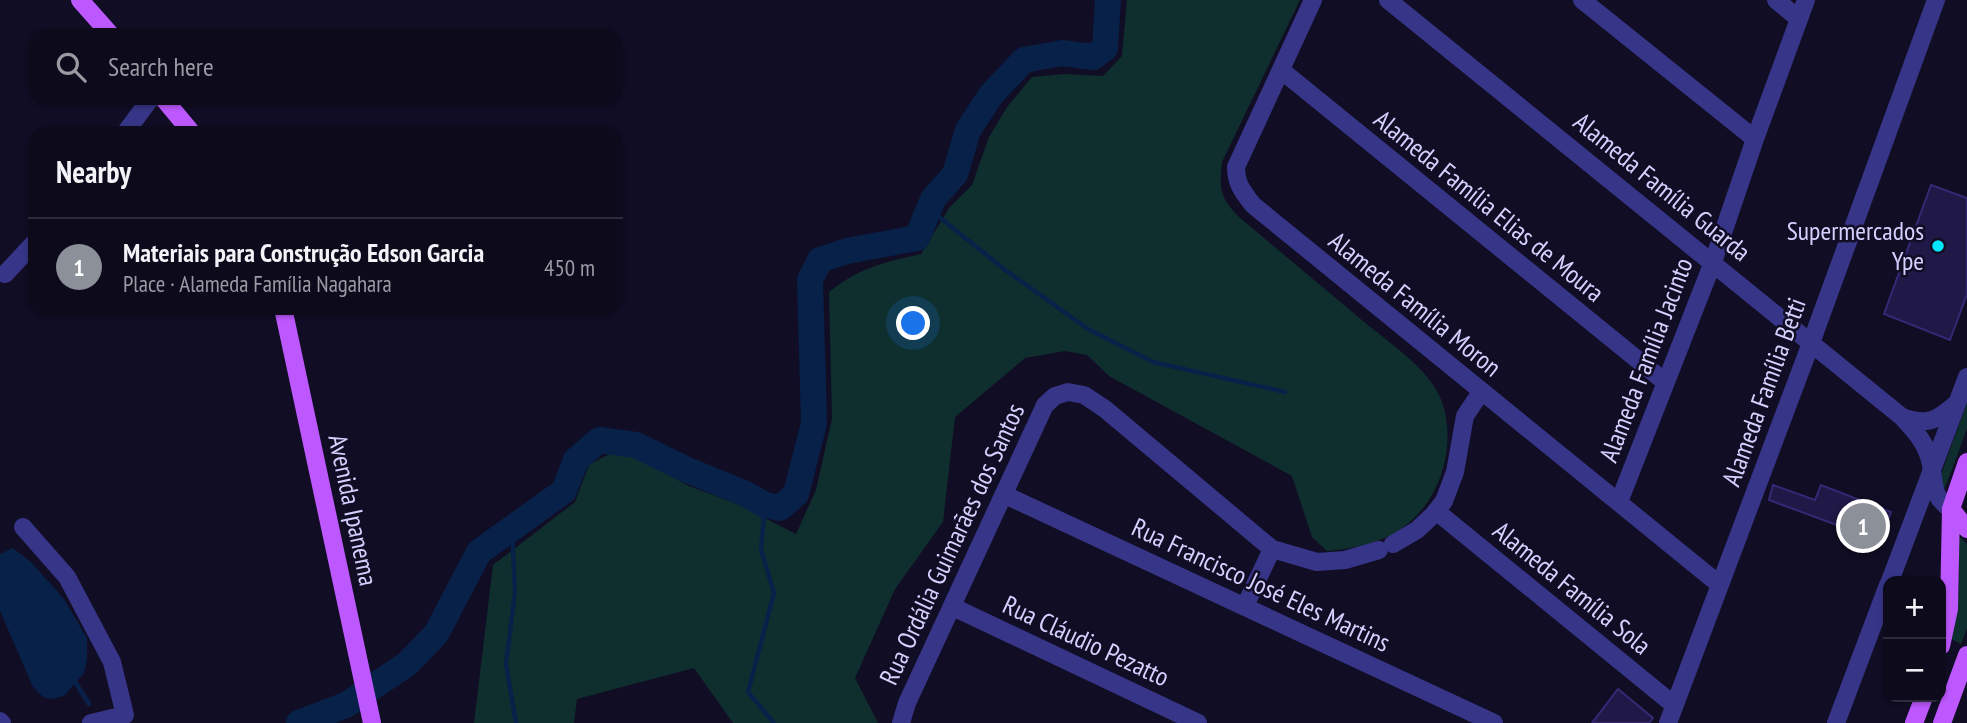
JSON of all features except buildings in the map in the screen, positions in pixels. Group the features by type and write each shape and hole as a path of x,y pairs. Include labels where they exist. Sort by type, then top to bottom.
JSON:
{"main road":[{"path":"80,0 105,28"},
{"path":"169,105 186,126"},
{"name":"Avenida Ipanema","path":"284,315 372,723"},
{"path":"1943,639 1949,609 1951,509 1967,462"},
{"path":"1951,509 1967,529"},
{"path":"1942,723 1967,655"},
{"path":"1914,723 1922,702"}],"street":[{"name":"Alameda Família Moron","path":"1312,0 1236,167 1240,190 1253,205 1720,585"},
{"name":"Alameda Família Guarda","path":"1388,0 1902,416 1919,436 1933,467 1934,490 1940,502 1951,509"},
{"path":"1582,0 1755,138"},
{"path":"1776,0 1799,19"},
{"name":"Alameda Família Jacinto","path":"1619,502 1713,262 1806,0"},
{"name":"Alameda Família Betti","path":"1668,723 1811,344 1874,164 1936,0"},
{"name":"Alameda Família Elias de Moura","path":"1281,70 1665,382"},
{"path":"130,126 146,105"},
{"path":"5,274 28,250"},
{"path":"1892,576 1933,467 1963,399 1967,377"},
{"name":"Rua Ordália Guimarães dos Santos","path":"901,723 907,703 1045,405 1055,396 1068,392 1084,395 1105,409 1272,549 1317,562 1345,560 1386,547 1417,530 1436,511"},
{"path":"1436,511 1444,501 1455,472 1465,416 1481,392"},
{"path":"1902,416 1921,424 1940,417 1963,399"},
{"name":"Rua Francisco José Eles Martins","path":"1005,495 1494,723"},
{"name":"Alameda Família Sola","path":"1436,511 1674,705"},
{"path":"23,527 67,577 112,663 125,715 90,723"},
{"path":"1245,606 1272,549"},
{"path":"1836,723 1883,599"},
{"name":"Rua Cláudio Pezatto","path":"953,607 1198,723"}],"green space":[{"path":"1127,0 1300,0 1222,162 1222,193 1228,205 1240,218 1405,355 1433,385 1446,419 1447,444 1443,470 1424,507 1401,529 1388,536 1359,546 1327,551 1312,537 1292,476 1109,376 1087,355 1065,351 1025,358 955,417 943,522 895,589 855,678 878,723 733,723 694,668 577,699 574,723 474,723 493,565 575,502 589,465 609,454 634,456 689,486 737,504 796,534 816,490 832,419 829,292 872,267 921,254 949,208 972,185 989,137 1007,107 1032,77 1064,74 1103,76 1122,56"},
{"path":"1967,403 1967,429 1945,488 1937,485"},
{"path":"1958,535 1967,544 1967,629 1961,644 1950,638 1959,587"}],"water":[{"path":"13,548 31,562 64,599 87,638 84,673 64,696 51,699 43,697 33,687 0,611 0,554"}],"waterway":[{"path":"299,723 346,705 407,664 436,634 479,552 564,491 576,460 599,440 636,445 765,505 780,508 796,494 814,423 810,280 820,260 847,251 917,238 933,199 955,174 968,130 991,95 1024,60 1062,53 1093,57 1105,48 1108,0"},
{"path":"929,209 1004,269 1088,329 1153,362 1285,392"},
{"path":"765,505 761,549 774,593 748,692 774,723"},
{"path":"512,528 515,592 506,664 516,723"},
{"path":"74,680 89,704"}],"place":[{"name":"Supermercados Ype","path":"1938,246"},
{"name":"Materiais para Construção Edson Garcia","path":"1863,526"}]}
